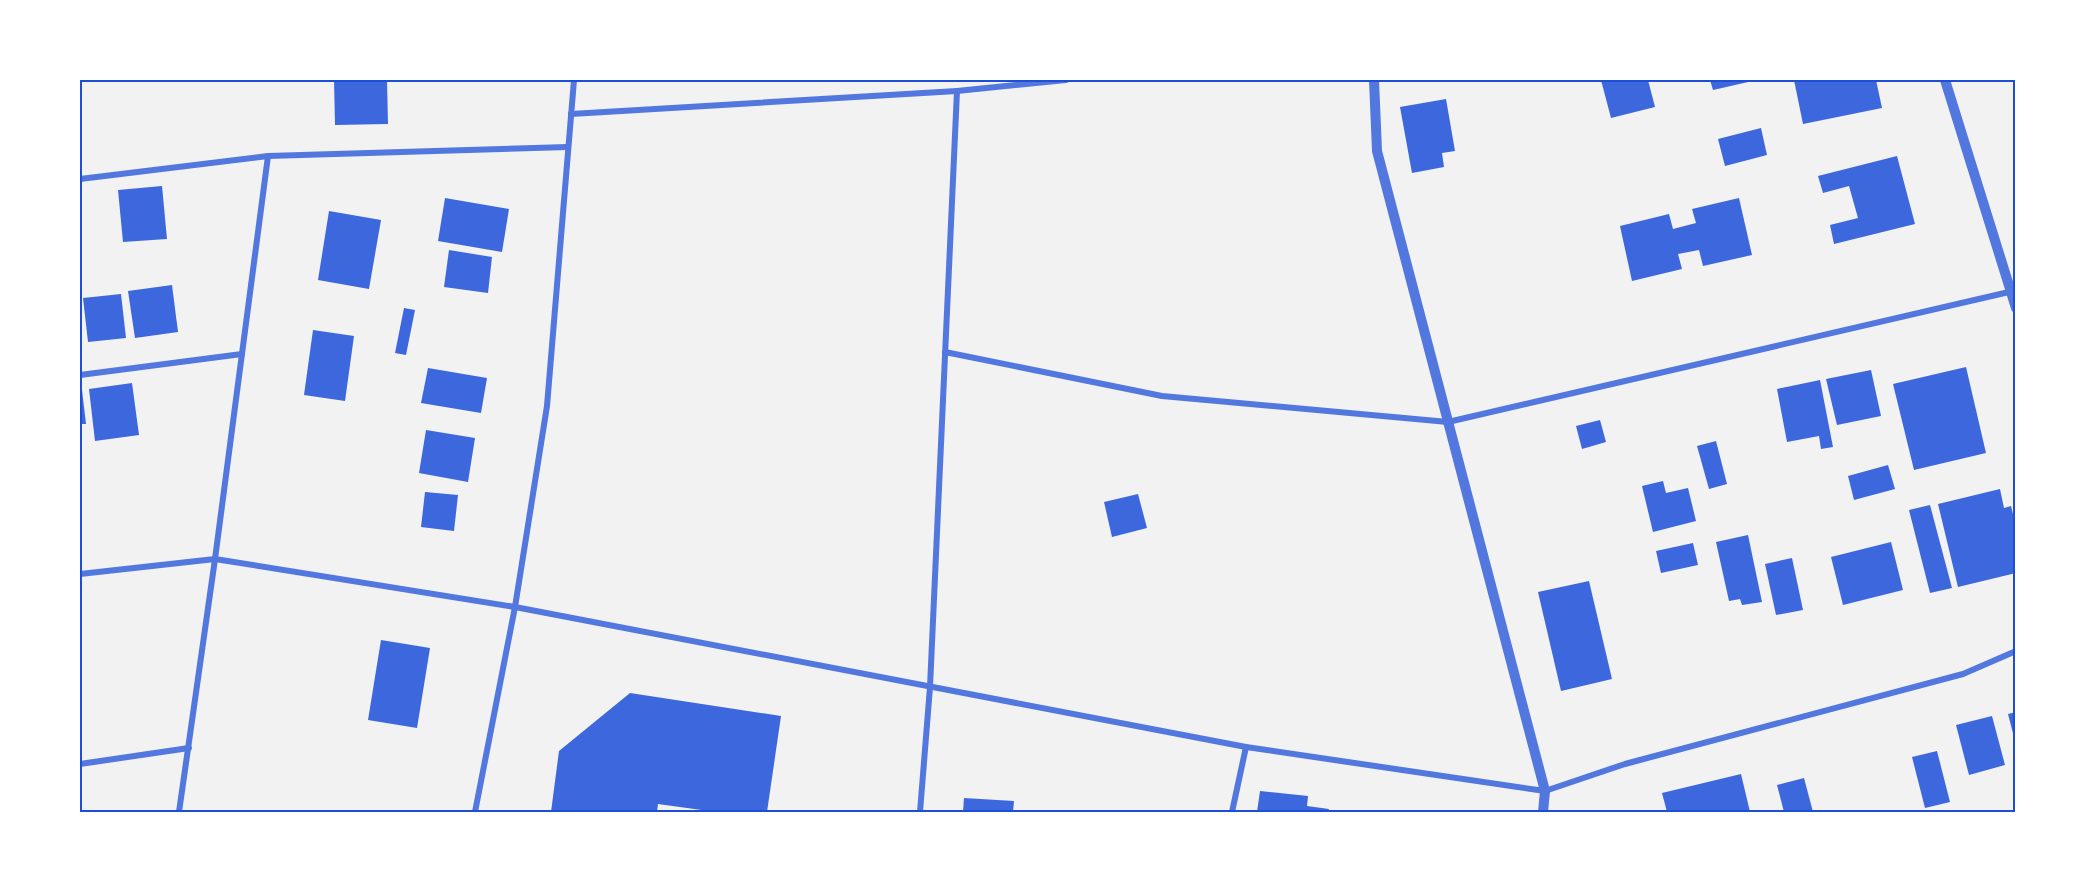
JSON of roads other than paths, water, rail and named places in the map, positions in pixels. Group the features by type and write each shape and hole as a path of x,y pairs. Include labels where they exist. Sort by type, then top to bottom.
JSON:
{"street":[{"path":"475,813 515,607 547,406 574,80"},
{"path":"571,114 957,91 1066,80"},
{"path":"1374,80 1377,151 1545,791 1543,813"},
{"path":"1946,80 2009,292 2016,308"},
{"path":"920,813 930,687 957,91"},
{"path":"80,179 268,156 568,147"},
{"path":"179,813 268,156"},
{"path":"945,352 1162,396 1448,422 2009,292"},
{"path":"80,375 242,354"},
{"path":"80,574 215,559 515,607 1246,747 1545,791 1624,764 1964,674 2016,651"},
{"path":"1232,813 1246,747"},
{"path":"80,764 189,748"}]}
